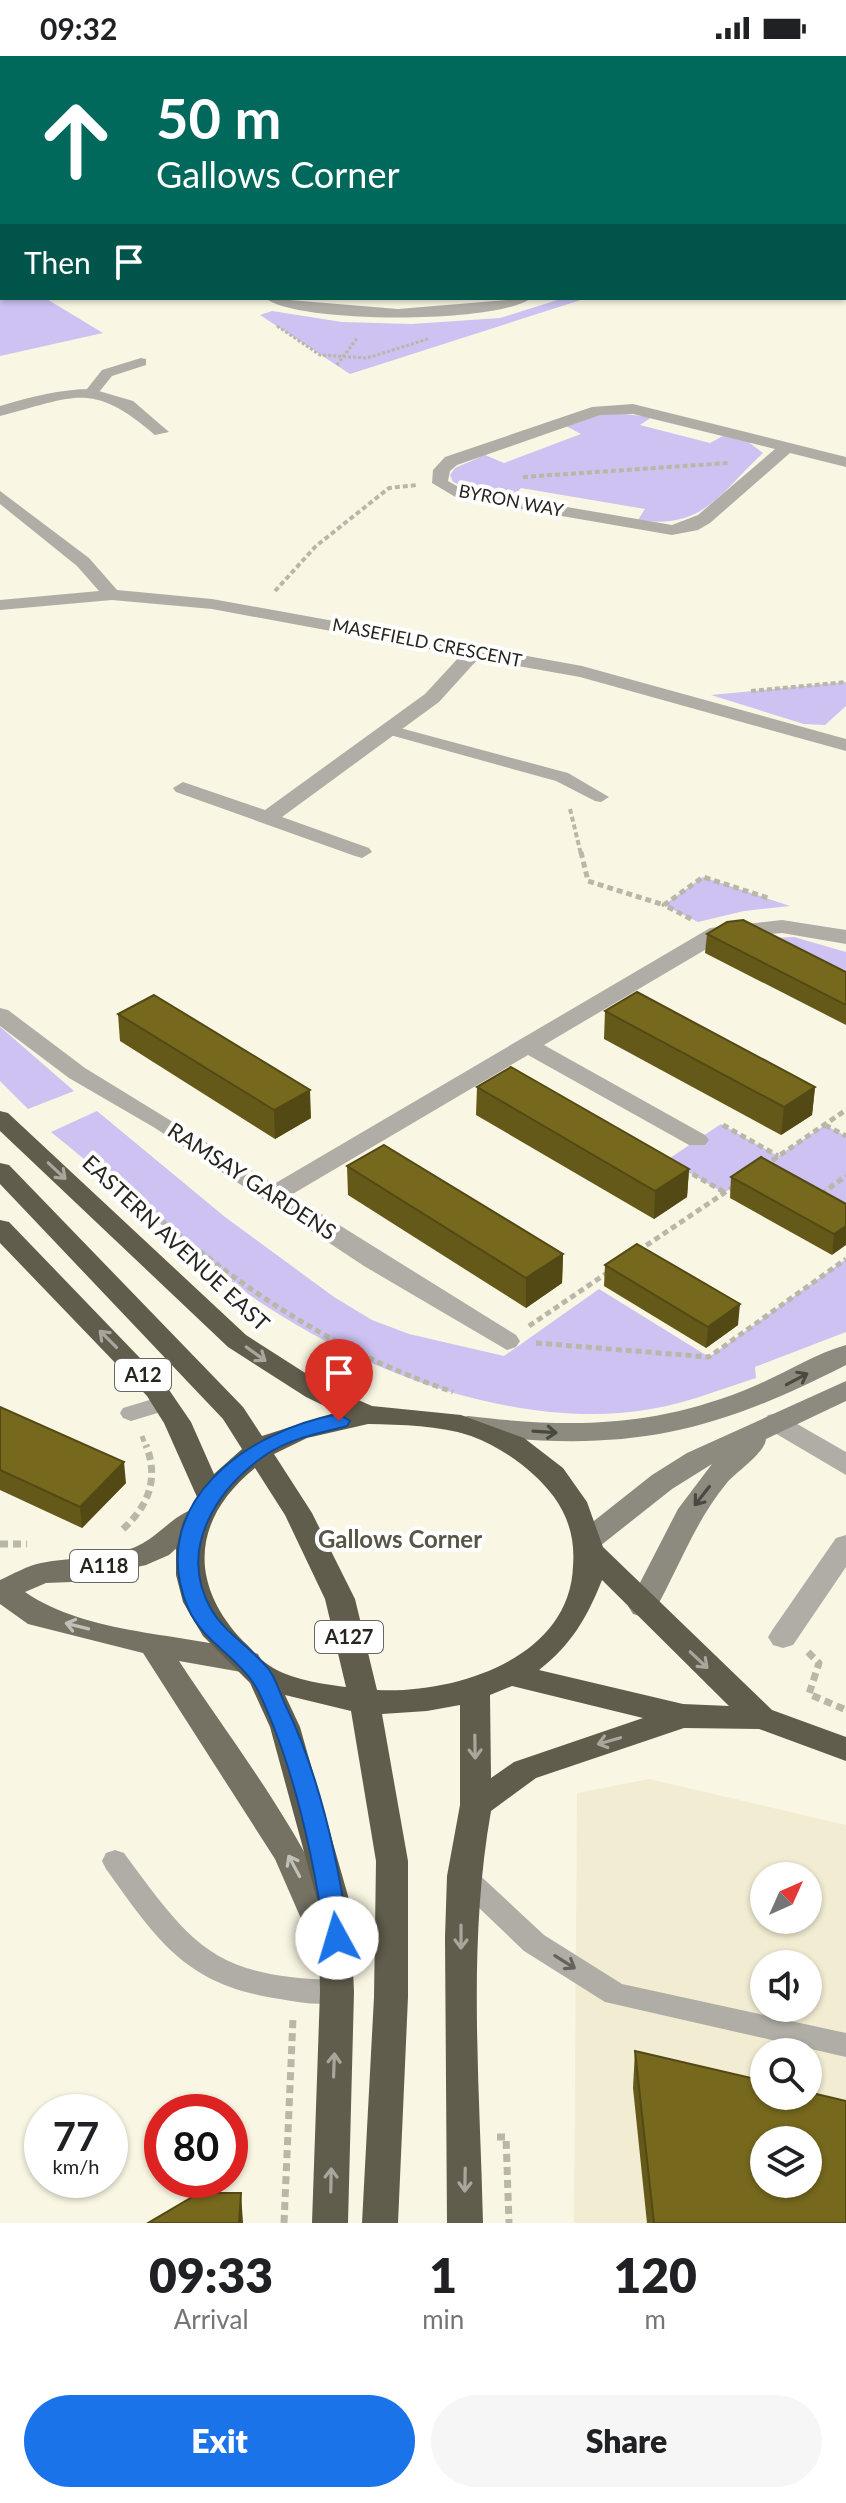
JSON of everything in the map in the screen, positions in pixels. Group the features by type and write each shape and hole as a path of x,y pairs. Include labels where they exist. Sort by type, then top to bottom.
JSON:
{"highway":[{"name":"EASTERN AVENUE EAST","path":"0,1118 237,1341 303,1384 368,1415"},
{"name":"A127","path":"0,1170 233,1413 298,1513 340,1599 373,1739 392,1861 391,1997 380,2223"},
{"name":"A12","path":"0,1228 166,1403 203,1507"},
{"path":"330,2223 337,1938 328,1870 285,1727 254,1668 219,1637 200,1609 190,1579 188,1548 203,1507 222,1479 261,1448 311,1426 368,1415 419,1416 468,1425 512,1444 549,1470 576,1502 590,1546 643,1606 761,1718"},
{"path":"254,1668 354,1701 395,1703 436,1699 475,1689 510,1674 542,1653 567,1627 583,1599 590,1546"},
{"path":"510,1674 683,1716 761,1718 846,1749"},
{"path":"465,2223 463,1876 476,1805 475,1689"},
{"path":"476,1805 525,1770 683,1716"}],"main road":[{"name":"A118","path":"1,1590 43,1573 72,1572 136,1558 178,1536 203,1507"},
{"name":"A118","path":"1,1590 38,1616 254,1668"},
{"path":"153,1645 305,1886 326,1935 337,1992"}],"street":[{"path":"281,300 319,309 407,314 462,311 514,300"},
{"path":"0,411 57,395 90,394 122,401 161,432"},
{"name":"BYRON WAY","path":"787,447 704,519 692,526 672,530 457,493 440,483 440,470 451,461 598,410 615,407 633,409 787,447 846,462"},
{"path":"0,496 83,562 112,595"},
{"name":"MASEFIELD CRESCENT","path":"0,605 112,595 161,597 621,681 842,739"},
{"path":"267,818 432,698 473,653"},
{"path":"183,788 362,852"},
{"path":"273,1195 718,933 756,925 818,928 846,937"},
{"name":"RAMSAY GARDENS","path":"0,1015 77,1073 163,1123 507,1341"},
{"path":"527,1045 697,1140"},
{"path":"468,1425 557,1433 635,1431 701,1415 770,1391 846,1354"},
{"path":"590,1546 650,1491 697,1460 846,1390"},
{"path":"778,1422 846,1465"},
{"path":"643,1606 666,1554 694,1507 729,1464 778,1422"},
{"path":"783,1637 846,1545"}],"lane":[{"path":"90,394 107,373 141,362"},
{"path":"389,730 562,777 601,797"},
{"path":"131,1413 166,1403"},
{"path":"115,1861 169,1934 186,1950 235,1977 295,1992 337,1992"},
{"path":"463,1876 534,1943 615,1994 846,2045"}],"path":[{"path":"514,478 773,459"},
{"path":"255,612 316,546 389,488 440,483"},
{"path":"741,692 846,682"},
{"path":"562,777 588,881 664,905 718,933"},
{"path":"664,905 703,877 815,914 818,928"},
{"path":"776,1174 763,1166 846,1110"},
{"path":"697,1140 721,1124 778,1156"},
{"path":"825,1125 846,1136"},
{"path":"827,1202 817,1197 846,1176"},
{"path":"627,1259 737,1184"},
{"path":"507,1341 709,1357 846,1259"},
{"path":"507,1341 615,1268"},
{"path":"111,1534 141,1512 155,1479 150,1455 131,1413"},
{"path":"0,1544 32,1544"},
{"path":"783,1637 813,1655 819,1663 819,1672 809,1694 846,1710"},
{"path":"284,2223 295,1992"},
{"path":"506,2137 509,2223"}],"shaded area":[{"path":"0,300 48,300 103,333 0,356"},
{"path":"558,300 581,300 350,374 260,315 272,311 342,322 412,324 500,318"},
{"path":"604,412 652,417 640,425 710,443 723,436 747,441 763,453 708,506 679,520 660,522 638,520 645,509 521,488 512,498 478,492 453,482 450,475 455,468 485,455 504,463 581,434 566,426"},
{"path":"846,682 846,706 825,725 804,724 711,695"},
{"path":"703,877 790,906 744,911 698,922 664,905"},
{"path":"794,937 846,952 846,977 769,938"},
{"path":"0,1027 74,1091 28,1109 0,1081"},
{"path":"97,1111 225,1217 334,1297 372,1320 409,1334 504,1356 599,1289 709,1357 846,1259 846,1332 755,1367 756,1378 651,1409 600,1414 547,1412 493,1403 440,1388 337,1347 247,1293 51,1132"},
{"path":"721,1124 778,1156 825,1125 846,1136 846,1213 765,1165 724,1193 667,1160"},
{"path":"649,1779 846,1825 846,2223 574,2223 577,1793"}],"building":[{"path":"743,920 846,972 846,1005 707,934 727,922"},
{"path":"637,992 815,1087 784,1107 605,1011"},
{"path":"154,995 310,1090 274,1110 118,1014"},
{"path":"511,1067 689,1169 655,1191 477,1087"},
{"path":"384,1145 563,1254 526,1278 347,1166"},
{"path":"761,1157 846,1204 846,1226 834,1234 731,1177"},
{"path":"637,1244 740,1304 708,1327 605,1265"},
{"path":"0,1407 124,1462 80,1507 0,1470"},
{"path":"635,2051 750,2078 750,2110 822,2110 822,2095 846,2101 846,2223 654,2223"},
{"path":"190,2198 241,2198 239,2223 148,2223"}],"district":[{"name":"Gallows Corner","path":"400,1540"}],"route":[{"path":"337,1938 328,1870 298,1780 285,1727 261,1675 219,1637 200,1609 190,1579 188,1548 196,1518 222,1479 261,1448 311,1426 339,1421"}]}
